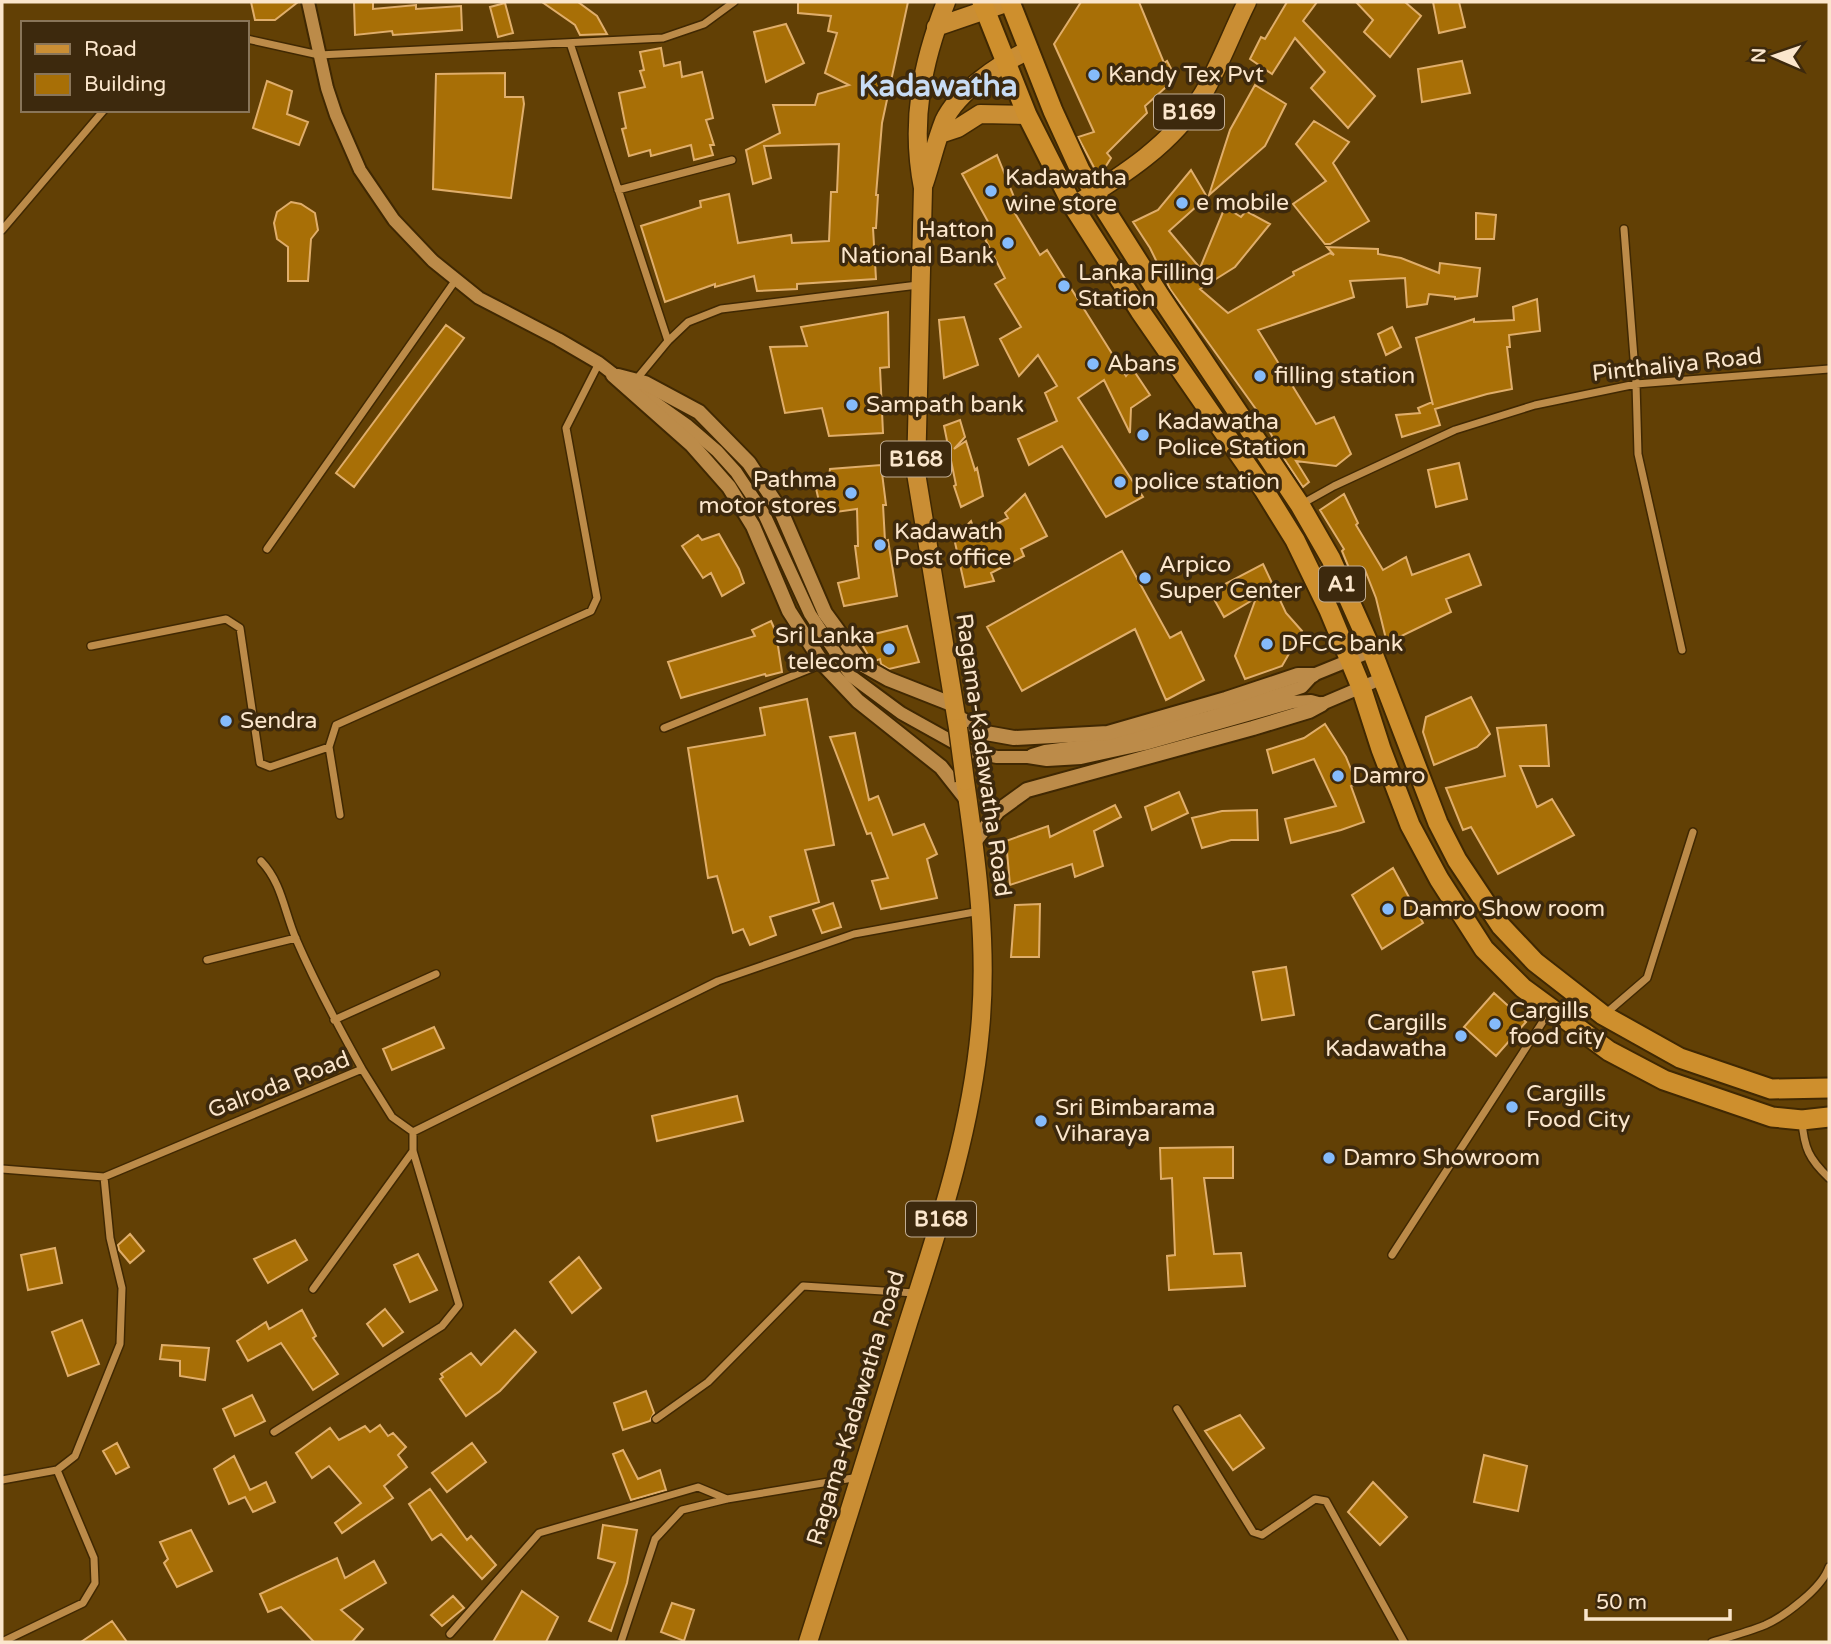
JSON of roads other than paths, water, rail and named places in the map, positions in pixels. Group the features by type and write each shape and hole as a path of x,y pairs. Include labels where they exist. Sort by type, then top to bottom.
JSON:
{"highway":[{"name":"A1","path":"1009,2 1080,170 1160,296 1300,505 1331,559 1383,678 1430,805 1458,860 1501,926 1535,962 1603,1016 1680,1058 1771,1089 1829,1088"},
{"name":"A1","path":"984,7 1027,115 1073,206 1140,311 1264,490 1295,540 1329,610 1361,687 1400,802 1418,842 1484,949 1523,988 1609,1051 1664,1080 1772,1117 1801,1120 1829,1117"}],"main road":[{"name":"B168","path":"923,188 919,164 920,90 926,57 946,2"},
{"path":"936,27 984,7 1009,2"},
{"name":"B169","path":"1094,193 1139,164 1158,147 1202,95 1247,2"},
{"path":"1005,62 1029,50"},
{"name":"B168","path":"923,188 951,109 1005,62"},
{"path":"940,134 958,128 980,114 1027,115"},
{"name":"Ragama-Kadawatha Road","path":"808,1642 918,1293 965,1132 981,1026 981,910 975,842 916,473 923,188"},
{"path":"1073,206 1094,193"},
{"path":"613,375 645,383 699,412 749,463 781,511 825,613 863,664 986,733 1014,738 1108,733 1298,675 1313,675"},
{"path":"613,375 692,445 729,487 753,526 789,611 823,664 858,701 941,767 968,802"},
{"path":"975,842 998,811 1027,790 1253,728 1309,711 1322,704"}],"street":[{"path":"308,2 336,115 360,170 394,220 455,281 479,298 599,363 659,404 717,451 736,472 764,514 810,614 851,676 901,713 971,752 997,757 1047,760 1081,758 1145,744 1293,702 1311,701 1322,704 1383,678"},
{"path":"248,39 319,54 663,38 704,24 734,2"},
{"path":"570,43 668,341"},
{"path":"2,230 102,112"},
{"path":"618,190 732,160"},
{"path":"1624,229 1636,384 1637,454 1682,650"},
{"path":"267,549 455,281"},
{"path":"635,381 668,341 688,322 721,309 919,284"},
{"path":"340,815 329,747 336,725 591,611 597,598 566,428 599,363"},
{"name":"Pinthaliya Road","path":"1300,505 1334,486 1455,430 1535,405 1636,384 1829,369"},
{"path":"92,646 226,619 240,628 260,763 270,767 329,747"},
{"path":"1028,757 1045,751 1109,743 1209,717 1302,687 1313,675 1372,651"},
{"path":"664,728 823,664"},
{"path":"1603,1016 1647,978 1693,832"},
{"path":"261,861 273,874 296,938 334,1020 362,1069"},
{"path":"275,1432 442,1326 459,1305 413,1151 413,1132 718,981 853,934 981,910"},
{"path":"207,960 296,938"},
{"path":"334,1020 436,974"},
{"path":"1392,1255 1551,1008"},
{"name":"Galroda Road","path":"104,1177 362,1069 392,1117 413,1132"},
{"path":"1801,1120 1804,1145 1829,1178"},
{"path":"313,1289 413,1151"},
{"path":"2,1169 104,1177 110,1238 122,1288 120,1345 75,1457 57,1470 2,1480"},
{"path":"656,1419 708,1381 803,1286 918,1293"},
{"path":"1177,1409 1253,1532 1262,1535 1315,1499 1326,1501 1404,1642"},
{"path":"2,1642 83,1603 95,1583 94,1558 57,1470"},
{"path":"621,1642 655,1539 682,1510 727,1499 860,1477"},
{"path":"450,1634 539,1533 698,1488 727,1499"},
{"path":"1712,1642 1766,1625 1807,1597 1827,1574 1829,1567"}],"place":[{"name":"Kandy Tex Pvt","path":"1094,75"},
{"name":"Kadawatha wine store","path":"991,191"},
{"name":"e mobile","path":"1182,203"},
{"name":"Hatton National Bank","path":"1008,243"},
{"name":"Lanka Filling Station","path":"1064,286"},
{"name":"Abans","path":"1093,364"},
{"name":"filling station","path":"1260,376"},
{"name":"Sampath bank","path":"852,405"},
{"name":"Kadawatha Police Station","path":"1143,435"},
{"name":"police station","path":"1120,482"},
{"name":"Pathma motor stores","path":"851,493"},
{"name":"Kadawath Post office","path":"880,545"},
{"name":"Arpico Super Center","path":"1145,578"},
{"name":"DFCC bank","path":"1267,644"},
{"name":"Sri Lanka telecom","path":"889,649"},
{"name":"Sendra","path":"226,721"},
{"name":"Damro","path":"1338,776"},
{"name":"Damro Show room","path":"1388,909"},
{"name":"Cargills food city","path":"1495,1024"},
{"name":"Cargills Kadawatha","path":"1461,1036"},
{"name":"Cargills Food City","path":"1512,1107"},
{"name":"Sri Bimbarama Viharaya","path":"1041,1121"},
{"name":"Damro Showroom","path":"1329,1158"}],"district":[{"name":"Kadawatha","path":"938,86"}]}
